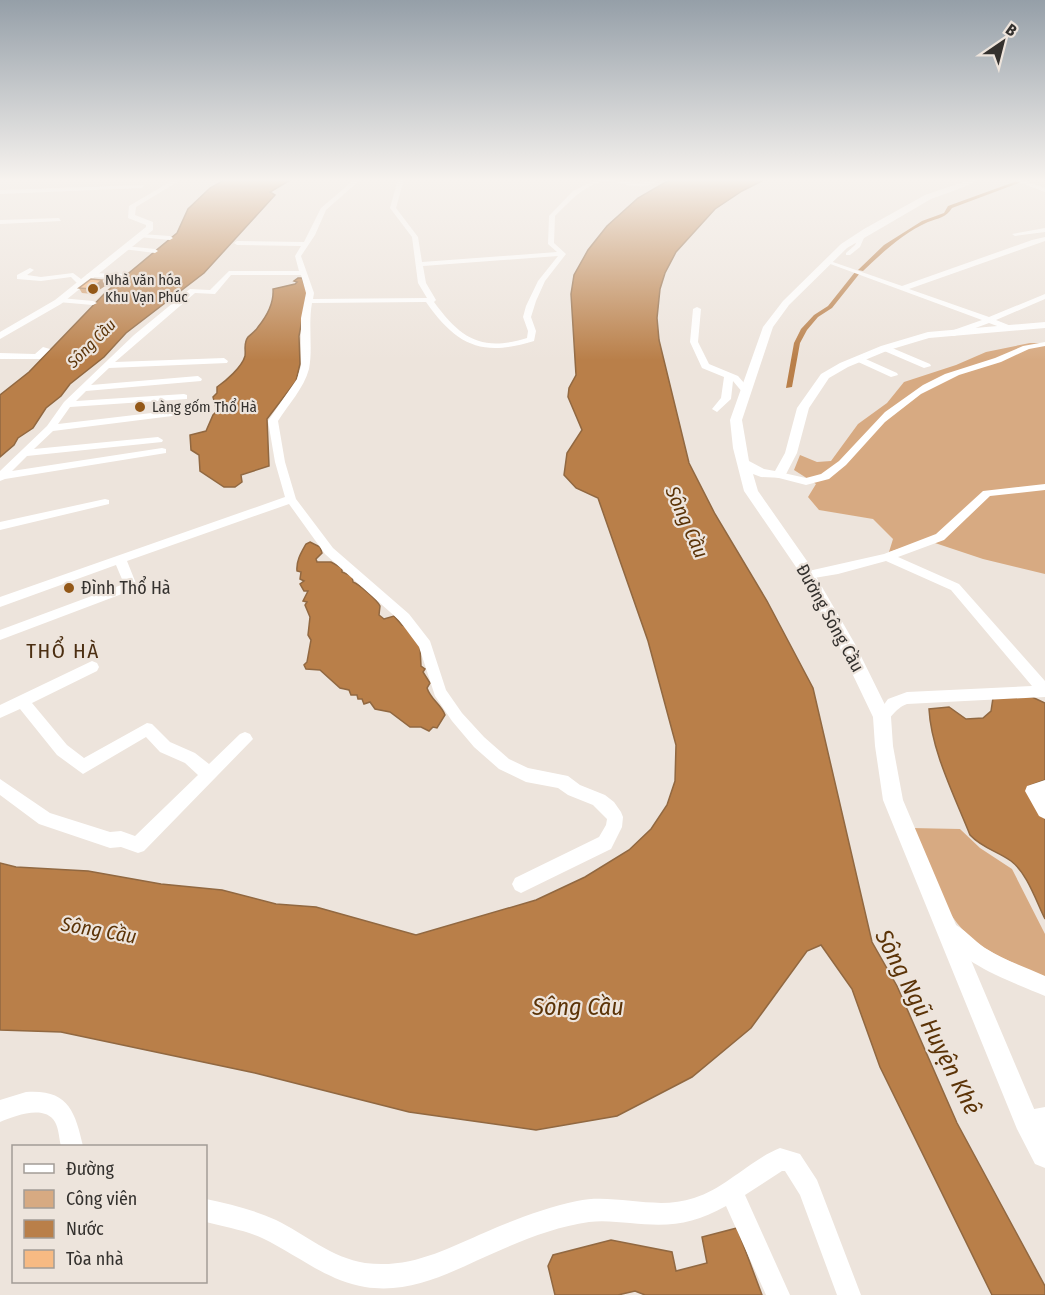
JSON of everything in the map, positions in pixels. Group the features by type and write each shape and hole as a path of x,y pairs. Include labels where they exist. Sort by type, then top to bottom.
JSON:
{"main road":[{"path":"0,336 62,300 135,239"},
{"name":"Đường Sông Cầu","path":"854,239 786,303 768,327 736,420 739,448 751,491 808,575 849,649 882,717 884,747 893,800 939,916 1035,1119 1045,1154"},
{"path":"743,463 761,473 779,475 791,453 803,408 816,386 825,376 859,358 928,335 1045,325"}],"street":[{"path":"308,239 298,256 310,292 304,331 305,366 301,379 273,421 280,462 291,499 329,551 404,617 425,645 440,692 457,717 479,742 504,764 526,776 562,781 574,790 599,800 615,817 614,827 605,843 521,884"},
{"path":"415,239 422,283 432,300 429,300"},
{"path":"551,239 551,244 562,254"},
{"path":"848,254 858,246 861,239"},
{"path":"904,288 1043,239"},
{"path":"237,243 306,244"},
{"path":"125,248 155,251"},
{"path":"419,264 562,254"},
{"path":"429,300 445,323 465,339 490,345 518,344 531,339 533,331 527,317 529,308 538,285 562,254"},
{"path":"828,262 1008,328"},
{"path":"30,270 20,277 41,279 73,275 81,282"},
{"path":"1,477 12,463 50,428 67,404 137,337 193,291 212,292 229,273 303,273"},
{"path":"90,275 124,276"},
{"path":"951,334 1045,297"},
{"path":"62,300 93,303"},
{"path":"308,301 429,300"},
{"path":"697,309 694,336 705,366 735,378 746,391"},
{"path":"779,475 807,482 833,472 898,405 930,385 943,378 1001,359 1018,350 1045,344"},
{"path":"0,351 9,345"},
{"path":"885,348 927,366"},
{"path":"27,366 46,349"},
{"path":"0,356 37,357"},
{"path":"859,358 894,375"},
{"path":"109,365 224,361"},
{"path":"717,409 726,399 729,375"},
{"path":"84,388 198,379"},
{"path":"67,404 184,397"},
{"path":"50,428 177,413"},
{"path":"25,453 158,440"},
{"path":"1,477 162,451"},
{"path":"808,575 887,558 946,533 987,493 1045,487"},
{"path":"0,602 291,499"},
{"path":"0,526 105,502"},
{"path":"887,558 955,586 1044,690"},
{"path":"0,635 131,586 120,559"},
{"path":"0,712 92,667"},
{"path":"882,717 893,702 907,698 1044,690"},
{"path":"22,701 62,750 83,767 147,729 165,747 190,758 209,774"},
{"path":"0,786 45,819 110,840 122,839 138,845 245,739"},
{"path":"1045,787 1033,791 1045,811"},
{"path":"939,916 955,936 973,951 1045,986"},
{"path":"0,1111 37,1102 49,1104 61,1112 65,1118 72,1145"},
{"path":"207,1211 236,1217 267,1228 340,1266 363,1275 410,1275 441,1267 494,1240 550,1219 593,1209 661,1215 687,1213 706,1206 780,1159 792,1162 809,1188 849,1295"},
{"path":"731,1190 778,1295"}],"green space":[{"path":"1030,343 1045,343 1045,574 983,559 926,540 889,552 893,539 873,519 819,510 808,497 816,484 794,470 800,455 817,462 831,461 858,424 887,403 904,382 956,365 986,352"},
{"path":"911,828 960,829 980,848 1012,869 1045,934 1045,977 983,947 957,923 940,897"}],"water":[{"name":"Sông Cầu","path":"169,239 235,239 204,273 126,333 104,357 70,384 61,396 46,408 33,428 18,438 14,445 0,457 0,395 29,372 106,292"},
{"name":"Sông Cầu","path":"596,239 687,239 676,252 665,273 660,289 657,318 659,340 689,463 715,514 767,601 813,688 872,942 897,986 957,1123 1045,1286 1045,1295 992,1295 880,1067 852,989 821,945 807,951 751,1028 692,1077 617,1116 536,1130 409,1112 255,1073 61,1032 0,1030 0,863 16,867 88,871 161,884 222,890 276,904 316,907 416,935 536,900 585,877 629,850 651,829 667,805 675,781 676,745 648,641 598,498 576,488 564,475 567,453 582,430 568,397 569,388 576,375 571,294 574,275"},
{"path":"302,278 307,292 299,336 300,364 296,381 267,419 269,466 241,475 242,482 235,487 224,487 200,471 199,455 191,450 190,435 206,431 217,411 213,397 217,393 217,387 241,365 245,356 246,340 267,314 273,289 295,284 297,282 294,281"},
{"path":"310,542 320,547 322,553 316,559 317,562 331,562 342,568 342,572 352,576 353,582 378,603 379,615 384,619 394,616 405,626 420,647 421,666 425,669 423,672 430,683 427,688 445,715 437,728 433,727 429,731 421,727 410,727 390,712 375,709 370,702 364,704 357,695 351,695 349,690 340,688 320,670 306,669 304,665 307,662 311,640 308,635 310,617 305,605 307,602 303,601 308,591 304,591 300,584 304,581 300,579 301,572 297,571 297,567 302,551"},
{"path":"1032,697 1045,703 1045,780 1029,786 1045,815 1045,919 1017,866 970,835 939,757 929,709 949,707 966,719 983,718 991,711 993,698"},
{"path":"737,1228 762,1295 645,1295 635,1291 618,1295 555,1295 548,1266 553,1255 611,1240 672,1252 676,1271 707,1263 702,1237"}],"building":[{"path":"91,279 102,280 91,289 79,288"}],"waterway":[{"path":"861,270 886,246 896,239"},
{"path":"788,387 797,343 804,329 816,316 830,307 857,273"}],"place":[{"name":"Nhà văn hóa Khu Vạn Phúc","path":"93,289"},
{"name":"Làng gốm Thổ Hà","path":"140,407"},
{"name":"Đình Thổ Hà","path":"69,588"}],"district":[{"name":"THỔ HÀ","path":"63,651"}],"water label":[{"name":"Sông Ngũ Huyện Khê","path":"928,1022"}]}
